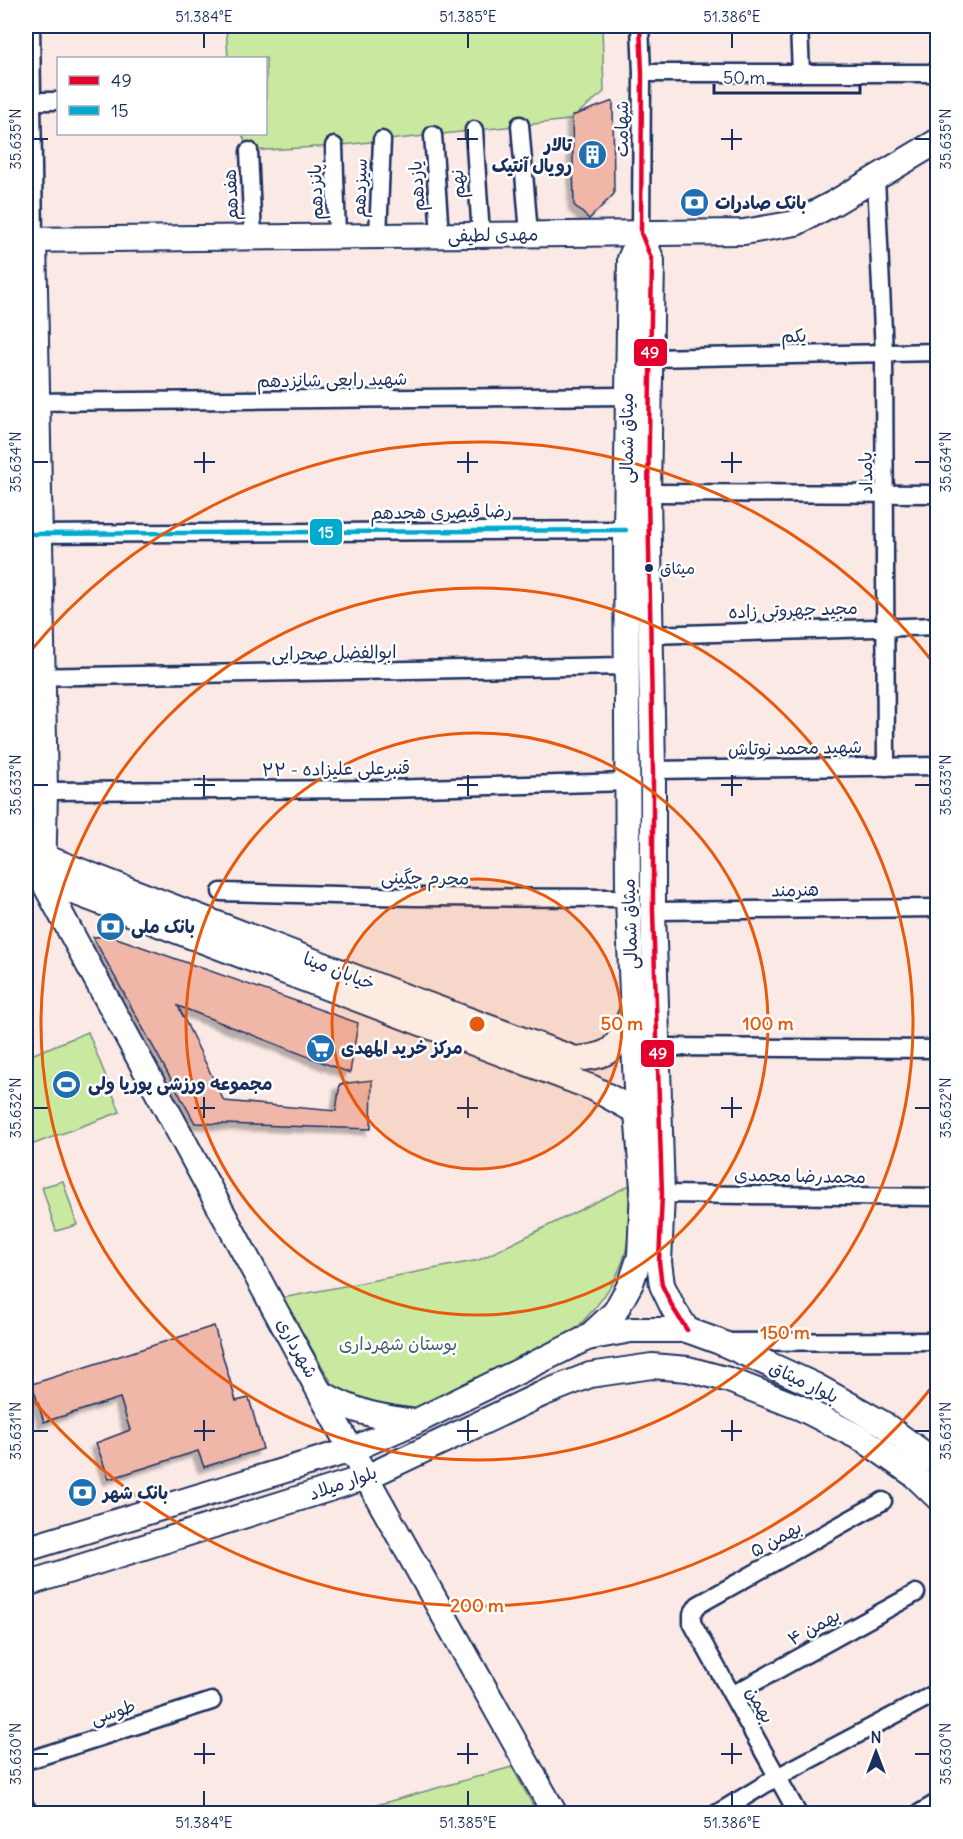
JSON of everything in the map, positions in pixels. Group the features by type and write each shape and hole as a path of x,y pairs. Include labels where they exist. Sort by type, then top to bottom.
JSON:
{"main road":[{"name":"مهدی لطیفی","path":"30,240 744,232 796,223 938,141"},
{"name":"میثاق شمالی","path":"641,233 652,261 648,493 653,911 663,1194 659,1262 663,1285 673,1308 687,1330"},
{"name":"میثاق شمالی","path":"587,1338 615,1312 631,1283 640,1256 643,1188 637,1112 628,898 626,530 630,259 641,233"},
{"path":"30,240 34,678 45,791 34,854 34,878"},
{"name":"خیابان مینا","path":"34,854 575,1059 591,1058 607,1053 620,1041 633,1009"},
{"name":"خیابان مینا","path":"34,878 593,1088 637,1112"},
{"name":"شهرداری","path":"34,878 555,1814"},
{"path":"637,1112 660,1112"},
{"name":"بلوار میثاق","path":"587,1338 631,1330 687,1330 720,1342 816,1386 882,1423 938,1464"},
{"name":"بلوار میلاد","path":"26,1549 351,1450 415,1422 587,1338"},
{"name":"بلوار میثاق","path":"652,1366 687,1370 729,1380 801,1408 864,1440 914,1475 938,1498"},
{"name":"بلوار میلاد","path":"26,1584 367,1477 542,1394 590,1375 652,1366"},
{"path":"321,1393 342,1405 366,1414 415,1422"}],"street":[{"path":"30,240 31,101 28,50 31,26"},
{"name":"شهامت","path":"640,26 641,233"},
{"path":"799,26 801,73"},
{"path":"642,73 938,73"},
{"path":"31,101 57,101"},
{"path":"520,125 529,234"},
{"name":"نهم","path":"474,130 481,235"},
{"name":"یازدهم","path":"433,135 440,235"},
{"name":"سیزدهم","path":"378,236 381,140"},
{"name":"پانزدهم","path":"334,146 337,236"},
{"name":"هفدهم","path":"249,151 253,237"},
{"name":"بامداد","path":"876,178 884,354 886,767"},
{"name":"یکم","path":"651,358 938,352"},
{"name":"شهید رابعی شانزدهم","path":"31,402 627,396"},
{"path":"648,493 938,494"},
{"name":"رضا قیصری هجدهم","path":"33,534 626,530"},
{"name":"مجید جهروتی زاده","path":"650,635 938,626"},
{"name":"ابوالفضل صحرایی","path":"34,678 627,666"},
{"name":"شهید محمد نوتاش","path":"653,770 938,766"},
{"name":"قنبرعلی علیزاده - ۲۲","path":"45,791 387,789 627,782"},
{"name":"محرم چگینی","path":"221,892 415,897 628,898"},
{"name":"هنرمند","path":"653,911 938,908"},
{"path":"658,1047 938,1048"},
{"name":"محمدرضا محمدی","path":"663,1194 938,1197"},
{"path":"720,1342 938,1341"},
{"name":"بهمن ۵","path":"692,1614 698,1605 883,1501"},
{"name":"بهمن ۴","path":"732,1695 916,1593"},
{"name":"بهمن","path":"692,1614 692,1623 798,1814"},
{"path":"716,1814 777,1777 938,1692"},
{"name":"طوسی","path":"26,1761 212,1701"},
{"path":"918,1814 938,1802"},
{"path":"26,1807 28,1814"}],"green space":[{"path":"226,26 602,26 604,92 569,120 334,146 249,151 242,135 267,135 267,57 228,57"},
{"name":"مجموعه ورزشی پوریا ولی","path":"88,1032 120,1112 26,1147 26,1057"},
{"path":"63,1181 77,1225 56,1231 42,1187"},
{"name":"بوستان شهرداری","path":"630,1185 628,1239 623,1261 609,1288 580,1325 558,1345 408,1412 370,1407 336,1390 282,1298 479,1260"},
{"path":"512,1767 537,1813 348,1813"}],"building":[{"name":"تالار رویال آنتیک","path":"613,101 614,194 589,219 574,205 572,116"},
{"name":"مرکز خرید المهدی","path":"111,936 358,1023 350,1073 178,1006 224,1101 336,1111 340,1084 372,1080 371,1129 195,1123 93,937"},
{"path":"214,1326 236,1401 249,1398 263,1449 204,1467 198,1451 109,1479 96,1443 130,1430 120,1398 44,1422 32,1384"}],"transit line":[{"name":"49","path":"640,26 641,233 652,261 648,493 653,911 662,1194 659,1262 662,1285 687,1330"},
{"name":"15","path":"26,534 626,530"}],"place":[{"name":"تالار رویال آنتیک","path":"593,155"},
{"name":"بانک صادرات","path":"694,203"},
{"name":"میثاق","path":"649,568"},
{"name":"بانک ملی","path":"110,927"},
{"name":"مرکز خرید المهدی","path":"320,1048"},
{"name":"مجموعه ورزشی پوریا ولی","path":"67,1084"},
{"name":"بانک شهر","path":"82,1493"}]}
